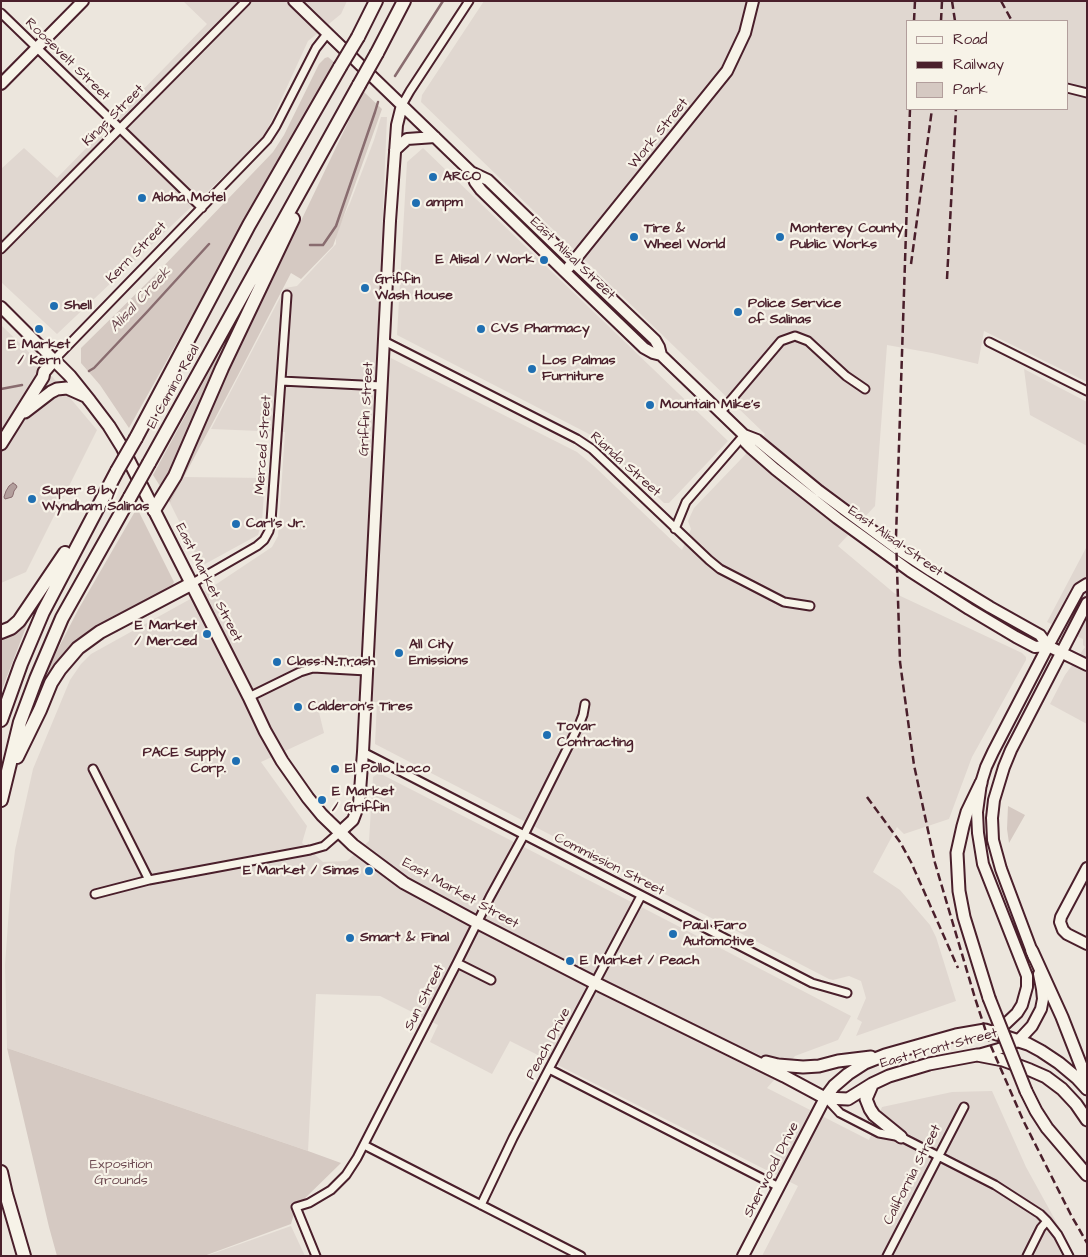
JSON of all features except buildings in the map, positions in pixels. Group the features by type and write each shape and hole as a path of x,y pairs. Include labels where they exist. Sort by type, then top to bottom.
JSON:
{"highway":[{"name":"El Camino Real","path":"1,720 21,664 43,612 248,225 358,37 376,1"},
{"name":"El Camino Real","path":"1,800 20,722 62,618 360,85 404,1"},
{"path":"154,510 175,476 222,368 297,211 303,185"},
{"path":"1,632 11,628 23,616 101,502"},
{"path":"6,779 51,683 78,648 100,632 191,584"},
{"path":"1,1172 24,1256"}],"main road":[{"path":"1,84 83,1"},
{"name":"East Alisal Street","path":"294,1 472,173 475,182 481,190 565,272 644,348 661,355 744,435 745,442 775,469 837,518 910,571 969,609 1035,647 1048,646 1087,665"},
{"name":"Work Street","path":"565,272 727,71 745,33 753,1"},
{"name":"Griffin Street","path":"340,832 353,820 358,804 363,752 390,221 398,120 402,105"},
{"path":"395,150 406,139 435,137"},
{"name":"East Alisal Street","path":"472,173 488,180 574,262 655,340 661,355"},
{"name":"East Market Street","path":"1,307 73,380 109,426 126,455 265,731 282,762 322,815 354,845 404,883 595,983 825,1098"},
{"name":"Kern Street","path":"1,444 43,377 44,372 54,360"},
{"path":"18,418 51,392 60,388 72,390 90,401"},
{"name":"East Front Street","path":"825,1098 834,1086 864,1063 885,1055 956,1035 986,1030 995,1033 1022,1005 1027,987 1027,976 983,864 977,812 981,783 993,752 1048,646 1079,589 1087,584"},
{"name":"East Front Street","path":"825,1098 848,1099 889,1076 929,1064 999,1049 1018,1041 1032,1026 1041,1009 1042,989 1032,951 1001,869 993,840 992,818 994,800 1011,750 1087,603"},
{"path":"981,783 967,812 957,853 959,890 964,917 989,998 1026,1091 1047,1128 1087,1175"},
{"path":"1087,868 1061,917 1061,926 1067,934 1087,944"},
{"path":"1032,951 1062,1017 1087,1081"},
{"path":"995,1033 1028,1044 1059,1063 1087,1089"},
{"path":"745,1057 778,1066 803,1068 850,1059 885,1055"},
{"path":"977,1055 1003,1060 1046,1077 1062,1089 1087,1120"},
{"path":"872,1084 867,1096 867,1103 870,1109 874,1115 901,1137"},
{"name":"Sherwood Drive","path":"742,1256 825,1098"}],"street":[{"name":"Kings Street","path":"1,250 246,1"},
{"name":"Griffin Street","path":"402,105 468,1"},
{"name":"Roosevelt Street","path":"1,13 202,208"},
{"name":"Kern Street","path":"54,360 267,140 316,48 327,34"},
{"path":"1068,88 1087,93"},
{"name":"Merced Street","path":"191,584 257,546 264,540 269,531 287,295"},
{"path":"720,412 781,341 795,336 808,341 846,376 865,389"},
{"name":"Rianda Street","path":"384,341 577,439 592,450 720,569 784,602 810,606"},
{"path":"989,342 1087,392"},
{"path":"281,381 382,386"},
{"path":"675,529 686,502 744,435"},
{"path":"249,698 300,672 313,668 367,672"},
{"name":"Sun Street","path":"316,1256 296,1207 309,1203 332,1190 346,1175 364,1145 490,897 524,835 579,725 585,704"},
{"name":"Commission Street","path":"363,752 812,983 847,993"},
{"path":"93,769 150,880"},
{"path":"95,894 150,880 310,850 324,846 340,832"},
{"name":"Peach Drive","path":"481,1205 513,1138 641,896"},
{"path":"457,963 490,980"},
{"path":"549,1069 779,1187"},
{"name":"East Market Street","path":"825,1098 840,1113 879,1133 901,1137 995,1185 1040,1214 1058,1235 1070,1256"},
{"name":"California Street","path":"887,1256 964,1107"},
{"path":"364,1145 581,1256"},
{"path":"1027,1256 1041,1228 1047,1221"}],"shaded area":[{"path":"183,1 347,1 341,14 308,41 263,139 57,334 1,282 1,169 24,148 57,178 207,24"},
{"path":"484,1 1087,1 1087,382 984,331 978,364 887,345 875,506 838,546 894,593 1022,653 1026,657 972,757 949,819 904,834 897,827 873,872 900,890 930,925 936,937 956,1001 856,1036 862,1022 857,1019 866,998 861,981 849,976 833,980 829,979 375,744 377,702 317,704 324,733 261,762 307,826 302,843 323,862 347,861 369,841 373,777 379,773 851,1016 838,1040 795,1056 767,1088 869,1140 882,1107 952,1092 992,1091 1026,1167 1075,1256 762,1256 798,1186 510,1041 492,1074 430,1042 438,1025 380,996 316,994 308,1151 7,1048 5,965 10,895 15,850 33,769 70,680 91,654 212,587 272,547 278,536 285,432 211,429 285,288 297,286 336,244 336,233 350,203 381,117 387,117 377,351 577,452 682,550 691,529 688,521 694,508 765,434 421,102 422,95"},
{"path":"423,148 728,441 669,503 664,503 591,435 397,335 407,162"},
{"path":"1,325 44,367 97,430 26,572 1,583"},
{"path":"1024,369 1087,402 1087,446 1030,415"},
{"path":"184,477 265,478 262,522 258,535 205,564 199,561 170,503"},
{"path":"13,483 17,487 12,497 5,499 6,491"},
{"path":"1087,546 1087,724 1050,704 1065,675 1085,647 1083,639 1047,622"},
{"path":"291,1226 305,1256 206,1256"}],"green space":[{"path":"328,57 334,62 129,428 100,385 81,363 81,348 156,274 273,152 284,135 319,64"},
{"path":"363,91 382,109 333,246 301,279 291,273 170,503 168,499"},
{"path":"233,328 237,329 170,474 160,486 153,475"},
{"path":"137,508 174,582 172,586 109,619 91,631 49,681 43,678 78,610"},
{"path":"27,623 26,627 1,692 1,638"},
{"path":"1008,806 1025,815 1009,843 1007,829"},
{"name":"Exposition Grounds","path":"7,1048 341,1163 296,1207 291,1224 204,1256 57,1256"}],"waterway":[{"name":"Alisal Creek","path":"395,76 443,1"},
{"name":"Alisal Creek","path":"310,245 323,245 336,226 378,102"},
{"name":"Alisal Creek","path":"89,371 146,313 209,244"},
{"name":"Alisal Creek","path":"1,389 22,385"}],"railway":[{"path":"914,20 915,1"},
{"path":"941,20 942,1"},
{"path":"952,1 955,20"},
{"path":"1001,1 1011,20"},
{"path":"910,110 896,537 900,662 914,765 935,863 990,1044 1023,1120 1087,1243"},
{"path":"911,264 932,110"},
{"path":"947,279 956,110"},
{"path":"867,797 900,842 911,862 958,968"}],"place":[{"name":"ARCO","path":"433,177"},
{"name":"Aloha Motel","path":"142,198"},
{"name":"ampm","path":"416,203"},
{"name":"Tire & Wheel World","path":"634,237"},
{"name":"Monterey County Public Works","path":"780,237"},
{"name":"E Alisal / Work","path":"544,260"},
{"name":"Griffin Wash House","path":"365,288"},
{"name":"Shell","path":"54,306"},
{"name":"Police Service of Salinas","path":"738,312"},
{"name":"E Market / Kern","path":"39,329"},
{"name":"CVS Pharmacy","path":"481,329"},
{"name":"Los Palmas Furniture","path":"532,369"},
{"name":"Mountain Mike's","path":"650,405"},
{"name":"Super 8 by Wyndham Salinas","path":"32,499"},
{"name":"Carl's Jr.","path":"236,524"},
{"name":"E Market / Merced","path":"207,634"},
{"name":"All City Emissions","path":"399,653"},
{"name":"Class-N-Trash","path":"277,662"},
{"name":"Calderon's Tires","path":"298,707"},
{"name":"Tovar Contracting","path":"547,735"},
{"name":"PACE Supply Corp.","path":"236,761"},
{"name":"El Pollo Loco","path":"335,769"},
{"name":"E Market / Griffin","path":"322,800"},
{"name":"E Market / Simas","path":"369,871"},
{"name":"Paul Faro Automotive","path":"673,934"},
{"name":"Smart & Final","path":"350,938"},
{"name":"E Market / Peach","path":"570,961"}]}
